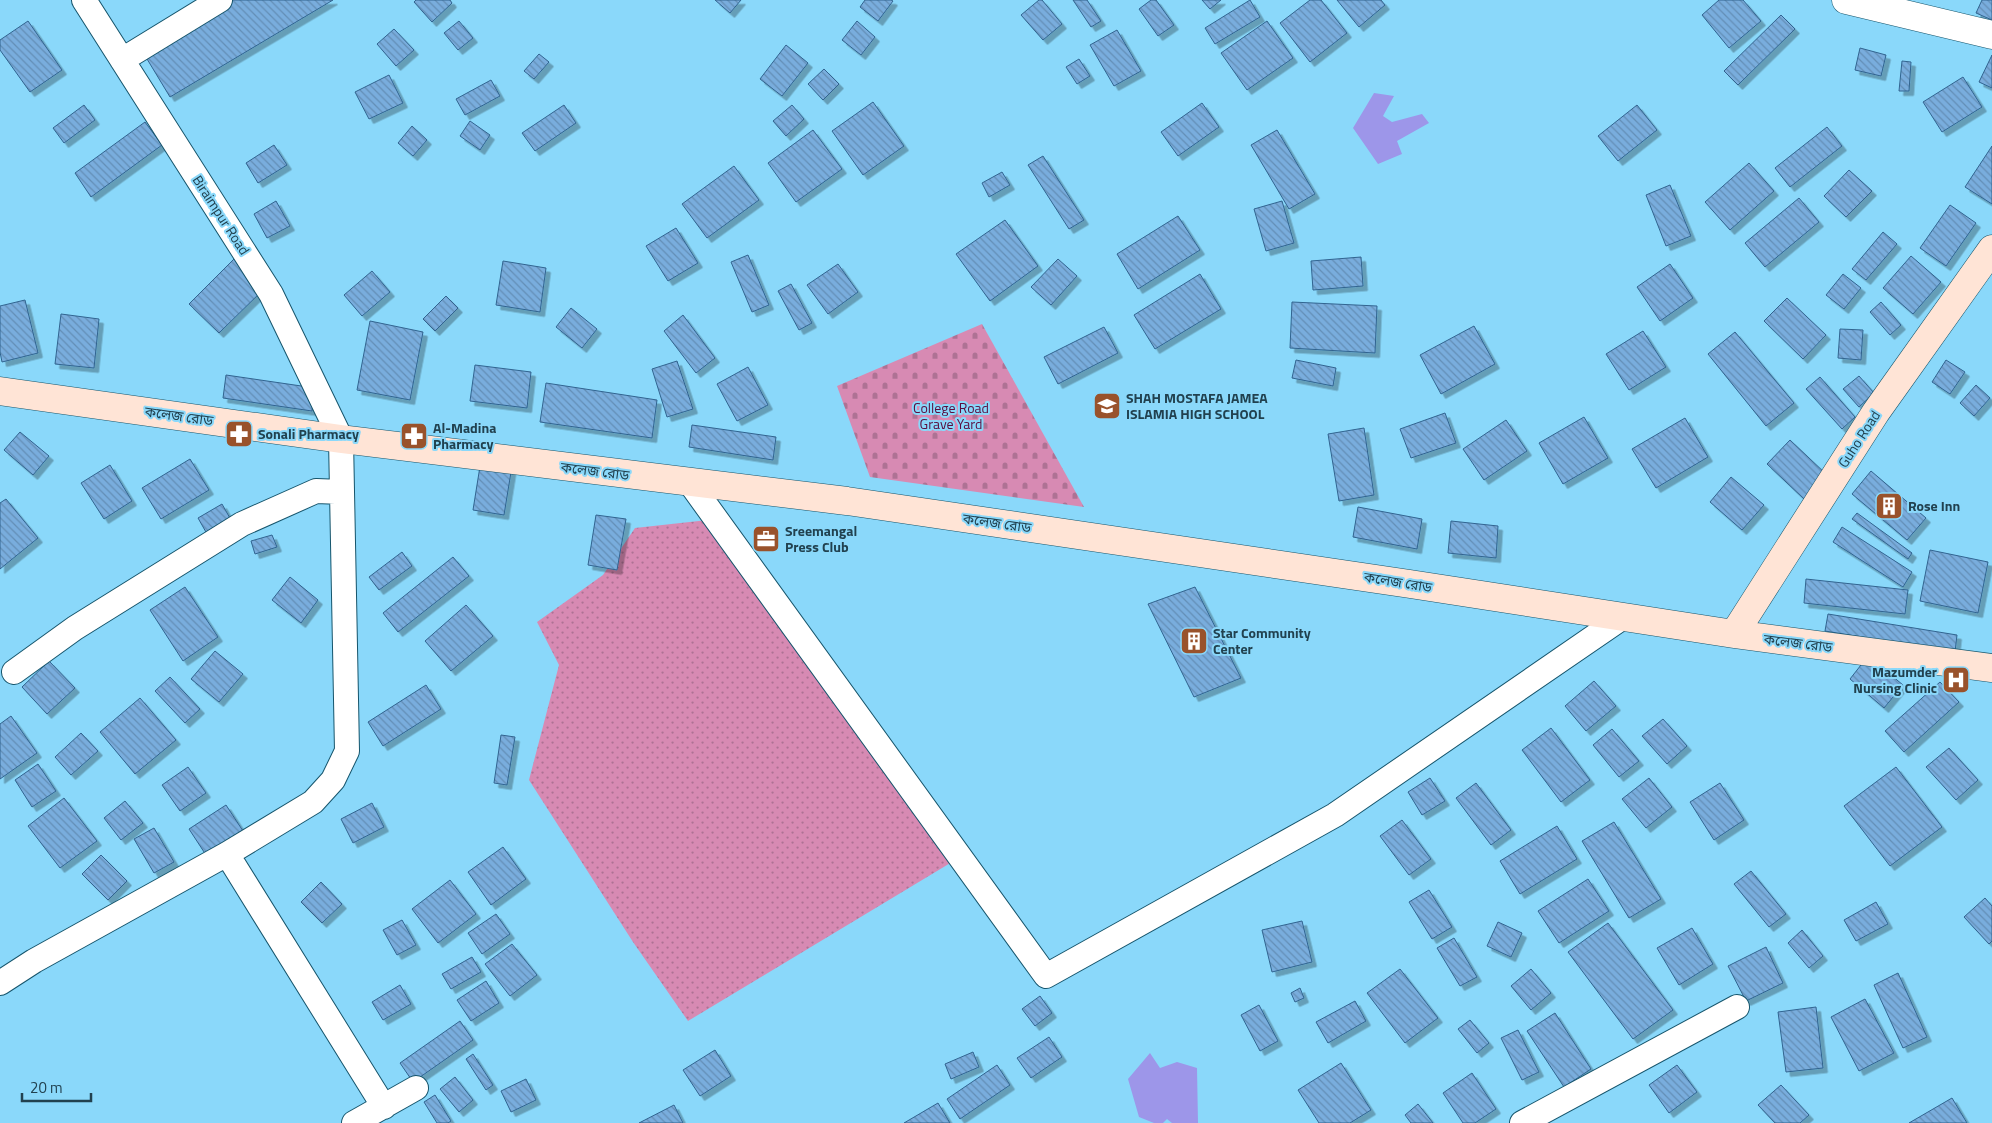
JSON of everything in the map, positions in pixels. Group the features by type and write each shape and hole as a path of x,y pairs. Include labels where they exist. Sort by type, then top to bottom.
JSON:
{"main road":[{"name":"Guho Road","path":"1734,634 1876,412 1992,249"},
{"name":"কলেজ রোড","path":"0,391 341,439 857,503 1734,634 1992,668"}],"street":[{"name":"Biraimpur Road","path":"84,0 271,294 341,439"},
{"path":"122,60 220,0"},
{"path":"1846,0 1992,35"},
{"path":"0,983 34,961 227,854 313,802 333,780 346,751 341,439"},
{"path":"690,483 1046,976 1336,815 1623,617"},
{"path":"14,672 75,628 242,524 316,491 342,492"},
{"path":"227,854 384,1107"},
{"path":"1522,1123 1737,1007"},
{"path":"354,1123 416,1088"}],"green space":[{"name":"College Road Grave Yard","path":"982,324 1084,507 870,477 837,386"},
{"path":"717,519 952,862 688,1021 633,942 529,780 559,665 537,622 603,575 635,528"}],"shaded area":[{"path":"1374,93 1394,96 1383,116 1392,122 1422,114 1429,123 1397,141 1402,154 1378,164 1353,128"},
{"path":"1150,1053 1160,1068 1177,1062 1197,1068 1198,1123 1172,1123 1167,1119 1163,1123 1154,1123 1139,1117 1128,1079"}],"building":[{"path":"223,0 333,0 170,97 141,49"},
{"path":"416,0 450,0 452,3 432,22 414,2"},
{"path":"715,0 741,0 730,13"},
{"path":"865,0 893,1 878,21 860,7"},
{"path":"1039,0 1042,0 1062,24 1043,40 1021,15"},
{"path":"1073,0 1087,0 1101,21 1091,27"},
{"path":"1151,0 1156,0 1174,25 1158,36 1139,9"},
{"path":"1202,0 1221,0 1210,9"},
{"path":"1250,0 1260,17 1215,44 1205,28"},
{"path":"1310,0 1321,0 1347,33 1310,62 1280,23"},
{"path":"1337,0 1381,0 1385,5 1359,27"},
{"path":"1719,0 1743,0 1761,21 1729,48 1702,15"},
{"path":"1982,0 1992,0 1992,20 1976,13"},
{"path":"1781,15 1795,29 1738,85 1724,71"},
{"path":"28,21 62,70 30,92 0,50 0,40"},
{"path":"459,21 473,38 458,50 444,33"},
{"path":"857,21 875,37 861,55 842,40"},
{"path":"1267,21 1293,58 1247,90 1221,53"},
{"path":"394,29 414,50 396,66 377,44"},
{"path":"1117,30 1141,71 1114,86 1090,45"},
{"path":"786,45 808,63 782,96 760,79"},
{"path":"1860,48 1886,55 1881,76 1855,70"},
{"path":"539,54 549,62 534,79 524,71"},
{"path":"1992,55 1992,88 1979,82"},
{"path":"1079,59 1090,76 1077,84 1066,67"},
{"path":"1902,61 1911,62 1909,91 1899,91"},
{"path":"824,69 839,84 823,100 808,84"},
{"path":"389,75 403,103 369,119 355,92"},
{"path":"1963,77 1982,107 1942,132 1923,102"},
{"path":"491,80 500,96 465,115 456,99"},
{"path":"873,102 904,146 863,175 832,131"},
{"path":"1202,103 1219,127 1178,156 1161,132"},
{"path":"84,105 95,120 64,143 53,128"},
{"path":"564,105 576,123 535,151 522,133"},
{"path":"792,105 804,119 786,136 773,121"},
{"path":"1637,105 1657,130 1618,161 1598,136"},
{"path":"470,121 490,135 480,150 460,136"},
{"path":"145,122 162,145 91,197 75,173"},
{"path":"412,126 427,140 413,156 398,143"},
{"path":"1827,127 1842,146 1790,187 1775,168"},
{"path":"813,130 842,169 796,202 768,163"},
{"path":"1277,130 1315,194 1289,209 1251,145"},
{"path":"274,145 287,165 258,183 246,163"},
{"path":"1992,146 1992,204 1965,187"},
{"path":"1043,156 1084,220 1069,229 1028,165"},
{"path":"1749,163 1774,191 1730,230 1705,202"},
{"path":"734,166 759,200 707,238 682,204"},
{"path":"1849,170 1872,191 1846,217 1824,196"},
{"path":"1002,172 1010,185 989,197 982,183"},
{"path":"1670,185 1691,236 1666,246 1646,195"},
{"path":"1799,198 1819,222 1765,267 1745,243"},
{"path":"276,201 290,226 267,238 254,214"},
{"path":"1282,201 1294,243 1266,251 1254,209"},
{"path":"1950,205 1976,223 1946,266 1920,248"},
{"path":"1178,216 1200,250 1138,289 1117,254"},
{"path":"1005,220 1038,266 990,301 956,254"},
{"path":"676,228 698,263 668,281 646,246"},
{"path":"1883,232 1897,244 1866,280 1852,269"},
{"path":"748,255 769,305 752,312 731,262"},
{"path":"1911,256 1941,282 1913,314 1883,288"},
{"path":"1361,257 1363,286 1313,290 1311,261"},
{"path":"235,258 265,288 219,333 189,304"},
{"path":"1058,259 1077,276 1051,305 1031,287"},
{"path":"503,261 546,268 540,312 496,305"},
{"path":"838,264 858,292 828,314 807,285"},
{"path":"1670,264 1693,298 1660,321 1637,287"},
{"path":"372,271 390,292 362,316 344,295"},
{"path":"1200,274 1221,309 1155,349 1134,315"},
{"path":"1843,274 1861,288 1844,309 1826,295"},
{"path":"791,284 812,323 799,330 778,291"},
{"path":"446,296 458,308 435,331 423,319"},
{"path":"1787,298 1826,335 1803,359 1764,321"},
{"path":"25,300 38,353 2,362 0,352 0,306"},
{"path":"1292,302 1377,306 1375,353 1290,348"},
{"path":"1881,302 1901,325 1890,335 1870,312"},
{"path":"571,308 597,329 582,348 556,327"},
{"path":"61,314 99,319 94,368 55,364"},
{"path":"683,315 715,358 696,373 664,331"},
{"path":"370,321 423,332 410,400 357,390"},
{"path":"1474,326 1495,364 1441,394 1420,355"},
{"path":"1104,327 1118,353 1058,384 1044,357"},
{"path":"1840,329 1863,330 1861,360 1838,358"},
{"path":"1643,331 1666,367 1629,390 1606,354"},
{"path":"1735,332 1794,403 1766,426 1708,354"},
{"path":"1296,360 1336,368 1333,386 1292,378"},
{"path":"1946,360 1965,372 1950,394 1932,382"},
{"path":"677,361 693,409 667,417 652,369"},
{"path":"475,365 531,372 527,408 470,401"},
{"path":"748,367 768,405 737,421 717,384"},
{"path":"226,375 315,388 312,411 223,398"},
{"path":"1859,376 1874,393 1859,407 1843,389"},
{"path":"1820,377 1855,417 1842,429 1806,389"},
{"path":"546,383 657,400 652,438 540,422"},
{"path":"1976,385 1990,398 1974,416 1960,403"},
{"path":"1445,413 1456,443 1411,458 1400,429"},
{"path":"1584,417 1608,458 1563,484 1539,443"},
{"path":"1685,418 1708,457 1656,488 1632,449"},
{"path":"1506,420 1527,451 1484,480 1463,449"},
{"path":"692,425 776,437 773,460 689,447"},
{"path":"1364,428 1374,495 1339,501 1328,434"},
{"path":"20,432 49,456 33,475 4,450"},
{"path":"1790,440 1827,475 1804,499 1767,464"},
{"path":"190,459 209,490 161,519 142,488"},
{"path":"481,460 512,466 504,515 473,510"},
{"path":"110,465 132,501 104,519 81,483"},
{"name":"Rose Inn","path":"1871,471 1926,518 1907,540 1852,494"},
{"path":"1731,477 1764,505 1742,530 1710,502"},
{"path":"6,499 38,538 0,569 0,503"},
{"path":"222,504 235,527 211,541 198,518"},
{"path":"1358,507 1422,519 1417,549 1353,537"},
{"path":"1857,513 1912,553 1908,559 1852,519"},
{"path":"596,515 626,519 617,570 588,565"},
{"path":"1451,521 1498,526 1496,558 1448,553"},
{"path":"1842,527 1912,572 1903,587 1833,542"},
{"path":"272,535 277,547 255,554 251,541"},
{"path":"1930,550 1988,562 1978,613 1920,601"},
{"path":"402,552 412,566 379,590 369,577"},
{"path":"453,557 469,576 398,632 383,613"},
{"path":"290,577 318,600 301,623 272,600"},
{"path":"1806,579 1908,590 1905,614 1804,603"},
{"path":"185,587 218,637 183,661 150,610"},
{"name":"Star Community Center","path":"1195,587 1241,678 1194,697 1148,604"},
{"path":"466,605 493,636 451,671 425,641"},
{"path":"1828,614 1957,635 1955,652 1825,631"},
{"path":"215,651 243,674 219,702 191,679"},
{"path":"1868,656 1903,685 1884,708 1850,679"},
{"path":"49,661 75,688 47,714 22,687"},
{"path":"170,677 200,709 185,723 155,691"},
{"path":"1594,681 1616,706 1586,731 1565,706"},
{"path":"1940,682 1959,702 1904,752 1885,731"},
{"path":"426,685 441,709 383,746 368,722"},
{"path":"140,698 176,740 135,774 100,732"},
{"path":"11,716 37,753 0,779 0,724"},
{"path":"1663,719 1687,746 1667,764 1642,736"},
{"path":"1551,728 1590,780 1561,802 1522,750"},
{"path":"1612,729 1639,761 1619,777 1593,745"},
{"path":"81,733 98,751 71,775 55,757"},
{"path":"501,735 515,737 507,785 494,783"},
{"path":"1949,748 1978,780 1956,800 1926,767"},
{"path":"38,764 56,791 32,807 15,780"},
{"path":"188,767 206,793 180,811 162,785"},
{"path":"1896,767 1942,827 1890,866 1844,806"},
{"path":"1430,778 1445,801 1422,815 1408,792"},
{"path":"1649,778 1672,807 1646,828 1622,799"},
{"path":"1476,783 1511,830 1491,845 1456,798"},
{"path":"1720,783 1744,820 1714,840 1690,802"},
{"path":"64,798 97,841 60,868 28,826"},
{"path":"125,801 143,823 121,840 104,818"},
{"path":"372,803 384,827 353,843 341,819"},
{"path":"226,805 243,831 206,855 189,829"},
{"path":"1402,820 1431,859 1409,875 1380,836"},
{"path":"1614,822 1661,899 1629,918 1582,841"},
{"path":"1557,826 1577,859 1520,894 1500,861"},
{"path":"154,828 174,862 154,873 134,839"},
{"path":"503,847 526,879 491,905 468,872"},
{"path":"101,855 127,881 108,900 82,874"},
{"path":"1751,871 1786,914 1769,927 1734,884"},
{"path":"1588,879 1609,911 1559,943 1538,911"},
{"path":"450,880 476,914 438,943 412,909"},
{"path":"321,882 342,904 322,923 301,902"},
{"path":"1429,890 1452,927 1432,939 1409,902"},
{"path":"1985,898 1992,906 1992,941 1989,944 1964,917"},
{"path":"1876,902 1888,924 1856,941 1844,920"},
{"path":"496,914 510,934 482,954 468,933"},
{"path":"402,920 416,945 397,955 383,930"},
{"path":"1302,921 1312,962 1272,972 1262,930"},
{"path":"1498,922 1522,933 1511,957 1487,946"},
{"path":"1608,923 1673,1010 1633,1039 1568,952"},
{"path":"1692,928 1713,964 1679,985 1657,948"},
{"path":"1802,930 1823,956 1809,968 1788,943"},
{"path":"1454,938 1477,977 1460,986 1437,948"},
{"path":"512,944 537,975 510,996 485,964"},
{"path":"1766,947 1783,983 1746,1001 1728,966"},
{"path":"472,957 481,972 451,989 442,974"},
{"path":"1400,969 1438,1018 1405,1043 1367,993"},
{"path":"1531,969 1551,993 1531,1010 1511,986"},
{"path":"1898,973 1927,1037 1903,1048 1874,985"},
{"path":"486,981 499,1003 471,1021 457,1000"},
{"path":"400,985 411,1004 383,1020 372,1002"},
{"path":"1300,988 1304,998 1295,1002 1291,993"},
{"path":"1040,996 1052,1013 1035,1026 1022,1009"},
{"path":"1865,999 1894,1053 1859,1071 1831,1017"},
{"path":"1355,1001 1366,1021 1328,1043 1316,1022"},
{"path":"1259,1005 1278,1041 1260,1051 1241,1015"},
{"path":"1816,1007 1823,1068 1786,1072 1778,1012"},
{"path":"1555,1013 1591,1069 1564,1087 1527,1031"},
{"path":"1470,1020 1489,1043 1477,1053 1458,1029"},
{"path":"460,1021 473,1040 413,1082 400,1063"},
{"path":"1518,1030 1539,1072 1522,1080 1501,1038"},
{"path":"1049,1037 1062,1057 1031,1078 1017,1058"},
{"path":"715,1050 731,1076 700,1096 683,1070"},
{"path":"973,1052 979,1067 951,1079 945,1064"},
{"path":"473,1054 493,1085 486,1090 466,1059"},
{"path":"1341,1063 1371,1110 1350,1123 1319,1123 1298,1090"},
{"path":"997,1065 1010,1085 960,1119 947,1099"},
{"path":"1677,1065 1697,1092 1669,1113 1649,1085"},
{"path":"1472,1073 1496,1109 1475,1123 1463,1123 1443,1093"},
{"path":"455,1077 473,1100 459,1112 440,1089"},
{"path":"526,1079 536,1100 511,1112 501,1091"},
{"path":"1781,1085 1809,1115 1800,1123 1775,1123 1758,1105"},
{"path":"435,1095 451,1121 448,1123 437,1123 424,1102"},
{"path":"1952,1098 1967,1123 1909,1123"},
{"path":"938,1103 950,1123 904,1123"},
{"path":"1418,1104 1433,1123 1411,1123 1405,1115"},
{"path":"674,1105 683,1123 639,1123"}],"place":[{"name":"SHAH MOSTAFA JAMEA ISLAMIA HIGH SCHOOL","path":"1107,406"},
{"name":"Sonali Pharmacy","path":"239,434"},
{"name":"Al-Madina Pharmacy","path":"414,436"},
{"name":"Rose Inn","path":"1889,506"},
{"name":"Sreemangal Press Club","path":"766,539"},
{"name":"Star Community Center","path":"1194,641"},
{"name":"Mazumder Nursing Clinic","path":"1956,680"}]}
